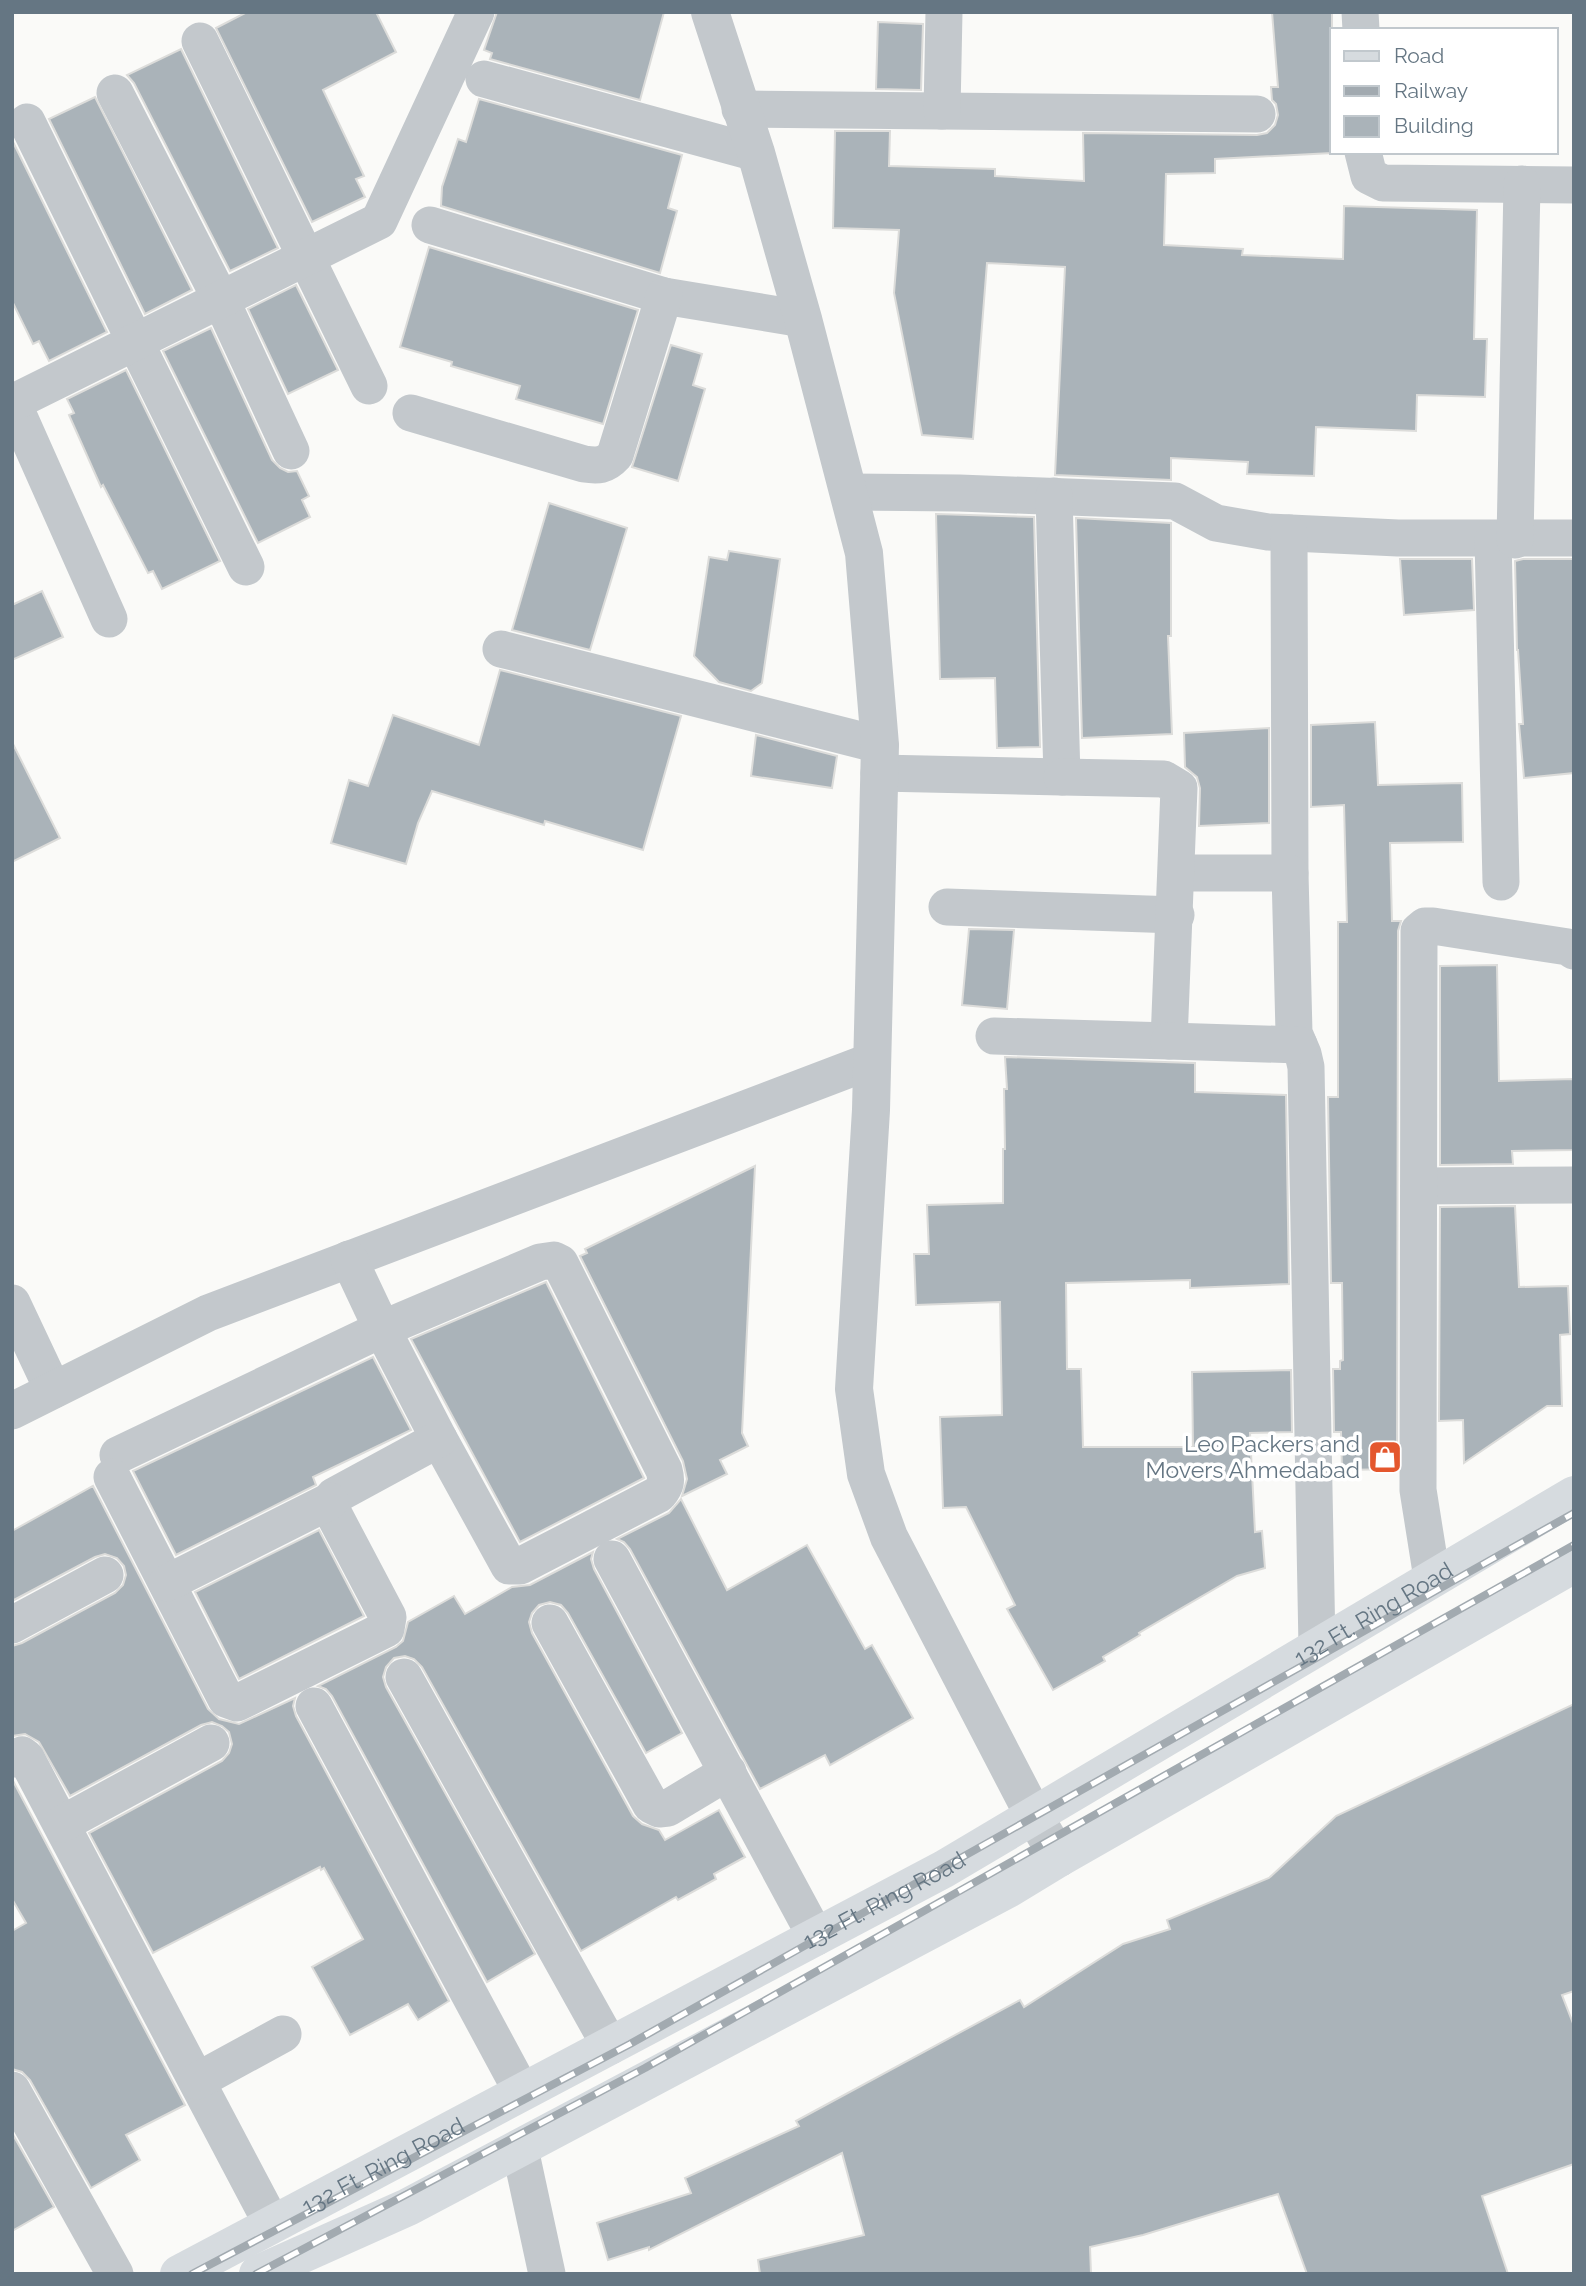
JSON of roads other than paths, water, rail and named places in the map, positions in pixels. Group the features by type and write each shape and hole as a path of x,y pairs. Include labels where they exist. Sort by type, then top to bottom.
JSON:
{"main road":[{"name":"132 Ft. Ring Road","path":"178,2274 944,1870 1574,1495"},
{"name":"132 Ft. Ring Road","path":"258,2274 408,2207 996,1896 1574,1564"}],"street":[{"path":"109,619 13,402 379,221 476,12"},
{"path":"710,12 756,153 850,492 864,553 880,759 870,1124 854,1389 866,1474 889,1537 1034,1816 1059,1858"},
{"path":"942,111 944,12"},
{"path":"200,41 369,386"},
{"path":"484,79 756,153"},
{"path":"114,93 220,300 291,451"},
{"path":"740,109 1257,114"},
{"path":"27,122 246,567"},
{"path":"1364,154 1369,176 1383,183 1574,185"},
{"path":"1501,882 1504,540 1522,184"},
{"path":"430,225 664,296 803,319"},
{"path":"411,413 584,464 599,466 608,463 615,455 664,296"},
{"path":"850,492 1175,501 1216,523 1268,533 1504,540 1574,538"},
{"path":"1054,496 1062,777"},
{"path":"1289,533 1290,873 1294,1033 1306,1068 1317,1647"},
{"path":"501,649 880,759 1062,777 1164,779 1172,782 1179,788 1180,802 1169,1041"},
{"path":"1177,873 1290,873"},
{"path":"947,907 1176,915"},
{"path":"1432,1578 1418,1490 1419,931 1425,926 1433,926 1568,947 1574,951"},
{"path":"994,1036 1299,1045"},
{"path":"12,1411 208,1313 872,1061"},
{"path":"1419,1186 1574,1185"},
{"path":"330,1501 330,1507 388,1617 386,1629 237,1703 226,1699 167,1583 115,1466 382,1329 540,1262 554,1260 560,1263 667,1479 659,1494 520,1566 509,1566 439,1439 382,1329 349,1259"},
{"path":"12,1303 53,1391"},
{"path":"167,1583 330,1501 334,1496 439,1439"},
{"path":"612,1559 816,1937"},
{"path":"12,1625 105,1575"},
{"path":"550,1622 651,1805 660,1809 668,1808 728,1772"},
{"path":"404,1677 610,2046"},
{"path":"314,1706 522,2092"},
{"path":"62,1824 211,1744"},
{"path":"12,1759 22,1755 26,1758 272,2224"},
{"path":"197,2081 283,2034"},
{"path":"12,2090 115,2274"},
{"path":"520,2149 547,2274"}],"railway":[{"path":"192,2274 630,2044 1574,1513"},
{"path":"256,2274 645,2068 1574,1545"}],"place":[{"name":"Leo Packers and Movers Ahmedabad","path":"1385,1457"}]}
